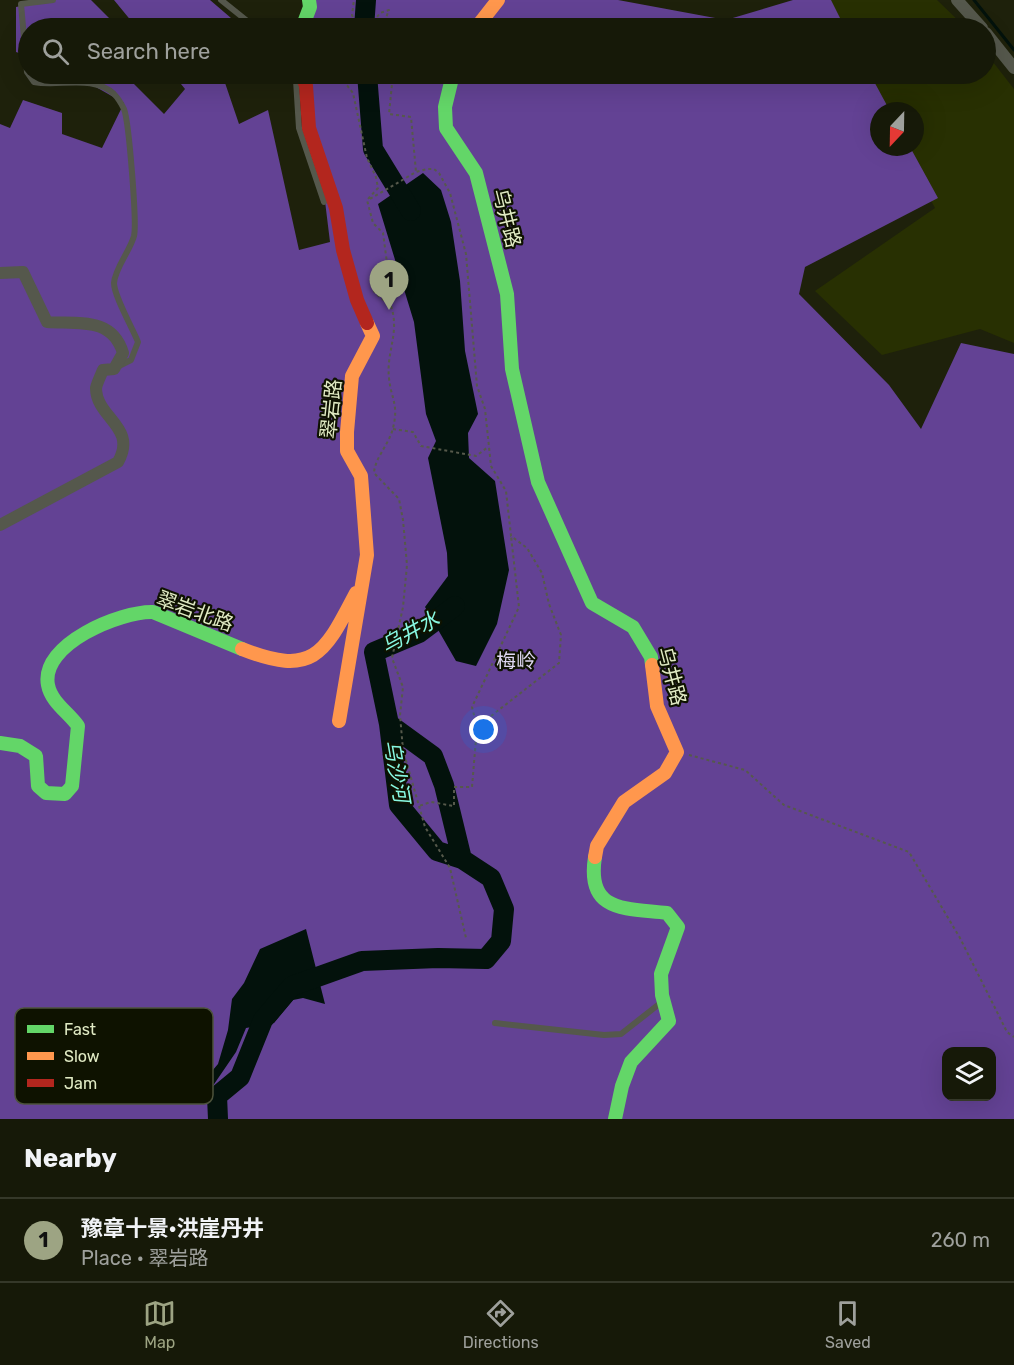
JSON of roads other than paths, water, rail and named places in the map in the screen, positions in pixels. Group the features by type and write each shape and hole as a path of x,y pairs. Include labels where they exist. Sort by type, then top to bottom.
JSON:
{"street":[{"path":"306,18 310,7 309,0"},
{"path":"484,18 498,0"},
{"path":"957,0 973,18"},
{"path":"996,46 1014,68"},
{"name":"翠岩路","path":"305,84 309,128 336,207 343,250 357,300 373,336 352,376 347,432 347,451 361,476 367,555 339,721"},
{"name":"乌井路","path":"451,84 445,107 446,128 476,173 507,294 512,369 538,482 592,603 633,627 651,657 657,706 677,752 665,773 624,802 597,846 592,877 602,899 617,907 667,913 678,927 675,943 661,970 663,1000"},
{"path":"0,273 23,272 47,322 107,328 118,338 123,353 114,369 103,370 96,387 99,401 117,425 124,442 123,452 118,462 0,525"},
{"name":"翠岩北路","path":"0,743 20,745 29,749 36,756 38,786 46,793 65,794 72,786 78,726 47,685 48,675 55,658 67,644 86,631 131,614 152,612 258,656 307,658 324,650 362,581"},
{"path":"615,1119 624,1075 637,1055 663,1033 669,1021 663,1000"}],"lane":[{"path":"22,18 21,4 53,0"},
{"path":"221,0 244,18"},
{"path":"92,84 113,93 124,110 135,229 114,282 119,300 129,317 138,342 131,360 114,369"},
{"path":"296,84 299,128 324,202"},
{"path":"495,1023 604,1035 621,1034 663,1000"}],"waterway":[{"name":"乌井水","path":"365,18 366,0"},
{"path":"974,0 988,18"},
{"path":"996,28 1014,50"},
{"name":"乌井水","path":"368,84 373,149 411,211"},
{"name":"乌井水","path":"218,1119 217,1096 240,1077 263,1020 292,986 362,961 486,959 501,941 504,909 491,878 462,859 444,785 433,756 389,724 374,652 419,633 455,606"},
{"name":"乌沙河","path":"389,724 399,805 437,851 462,859"}],"place":[{"name":"豫章十景·洪崖丹井","path":"389,310"}],"park label":[{"name":"梅岭","path":"516,661"}]}
